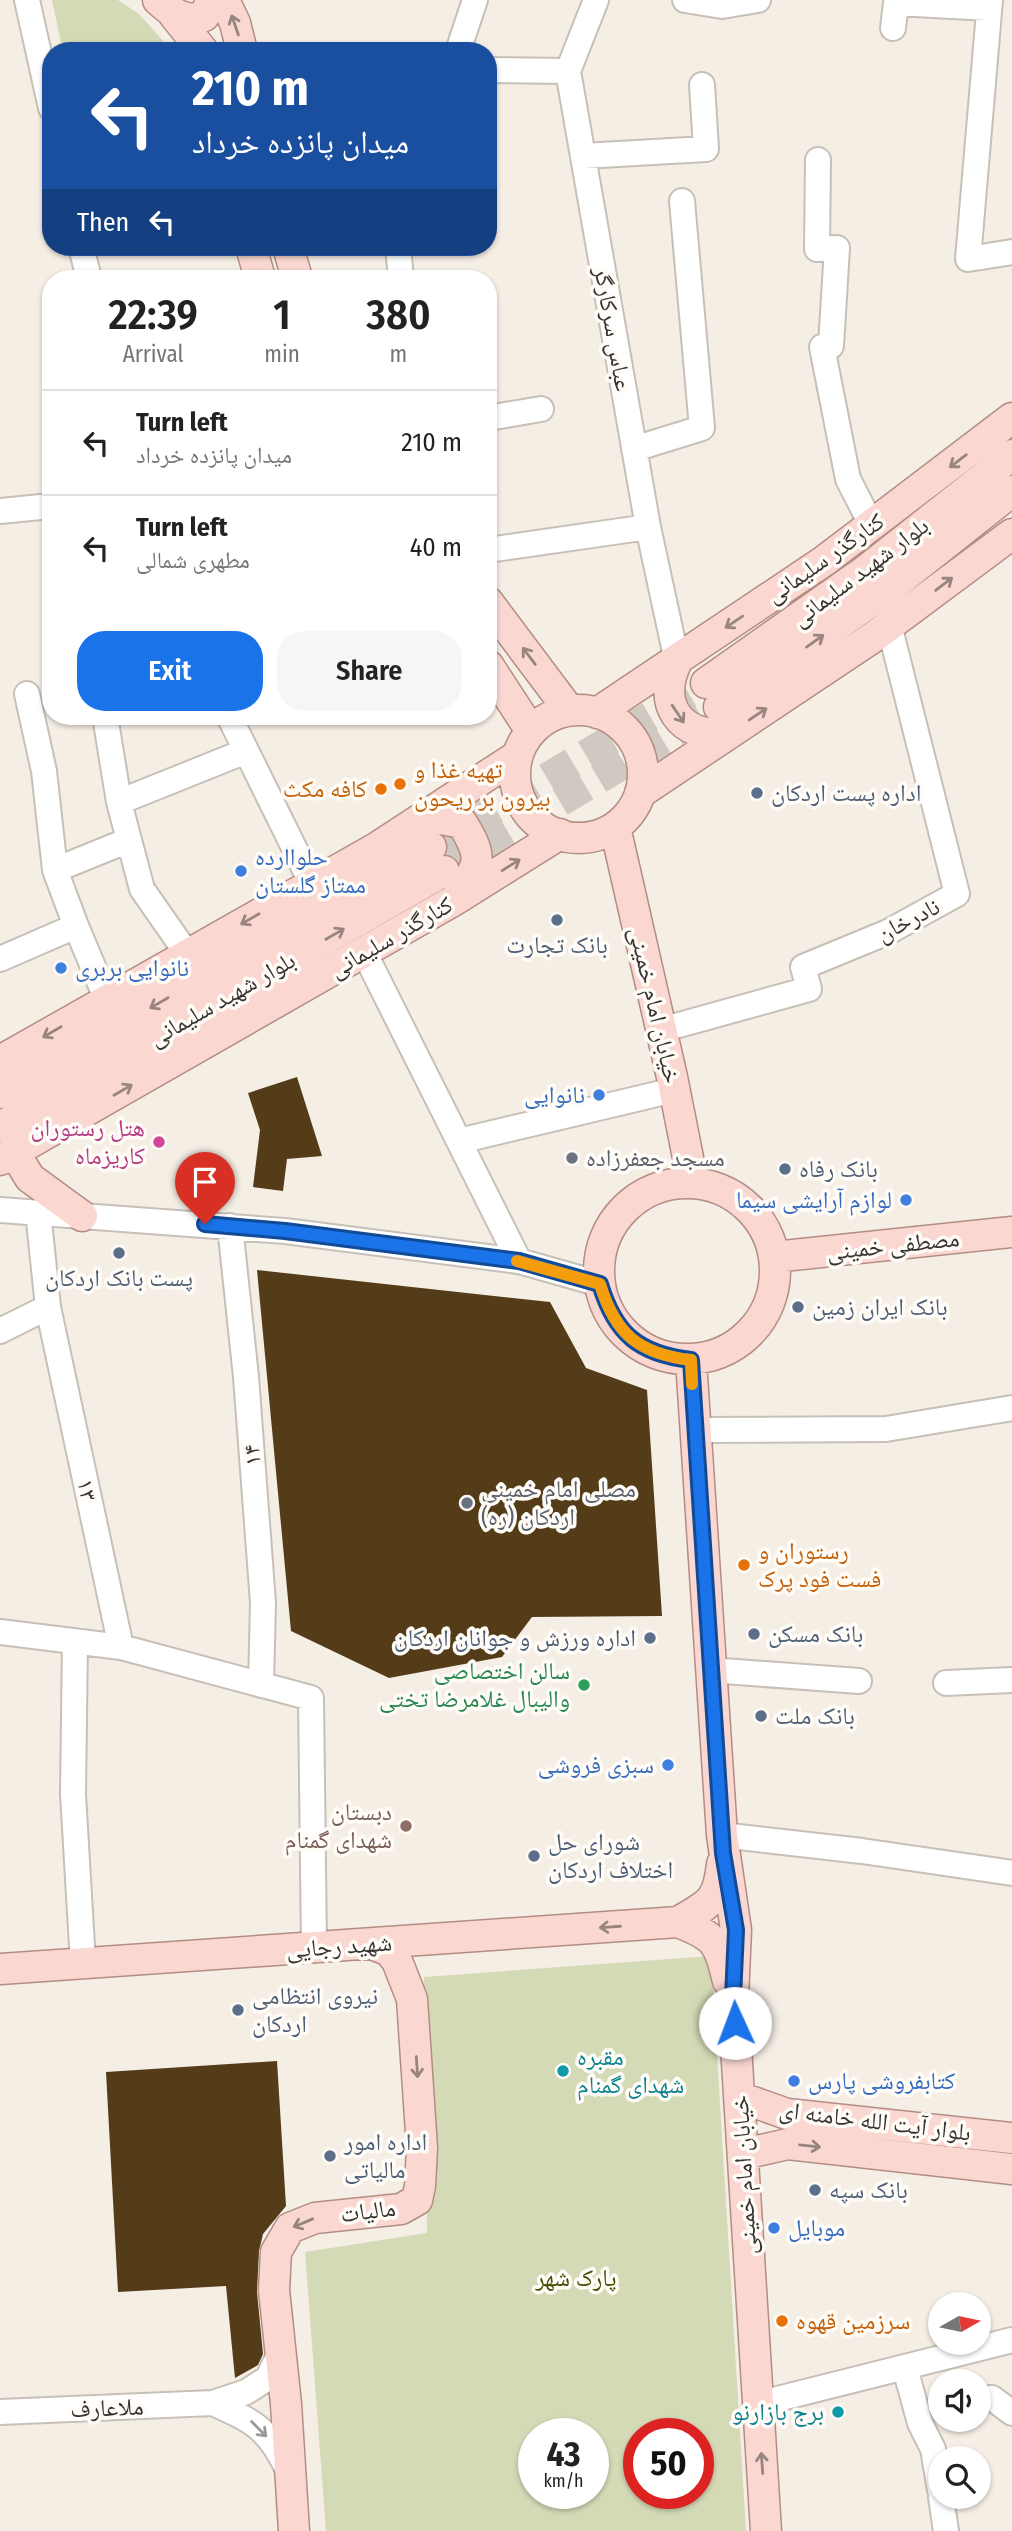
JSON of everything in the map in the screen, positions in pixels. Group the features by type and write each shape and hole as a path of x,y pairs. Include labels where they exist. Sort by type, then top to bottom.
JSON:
{"main road":[{"path":"166,8 197,20 204,16 212,0"},
{"path":"224,0 240,42"},
{"path":"166,8 183,23 197,42"},
{"name":"کنارگذر سلیمانی","path":"583,711 677,661 824,561 1012,418"},
{"name":"بلوار شهید سلیمانی","path":"717,708 865,571 1012,455"},
{"name":"بلوار شهید سلیمانی","path":"717,708 882,594 1012,491"},
{"path":"497,685 524,744 515,777 519,798 530,816 547,830 559,835 584,838 600,834 615,827 631,812 640,793 717,708 889,625 1012,534"},
{"path":"497,612 583,711"},
{"path":"677,661 670,676 668,692 672,708 681,722 695,731 711,736 717,708"},
{"path":"0,1061 312,884 431,846 548,717 583,711 615,721 630,735 639,753 643,772 640,793"},
{"path":"431,846 441,819 462,823 476,845 475,872 453,901"},
{"name":"خیابان امام خمینی","path":"615,827 693,1183"},
{"name":"کنارگذر سلیمانی","path":"4,1146 364,952 559,835"},
{"name":"بلوار شهید سلیمانی","path":"0,1093 431,846"},
{"name":"بلوار شهید سلیمانی","path":"4,1146 431,846"},
{"path":"4,1146 30,1178 82,1216"},
{"path":"693,1183 722,1189 746,1206 765,1229 774,1257 774,1287 764,1314 745,1338 720,1353 691,1360 665,1357 642,1347 622,1330 607,1309 600,1284 600,1258 607,1233 622,1211 642,1194 667,1185 693,1183"},
{"name":"مصطفی خمینی","path":"774,1257 1012,1232"},
{"name":"خیابان امام خمینی","path":"691,1360 722,1844 736,1930 733,1998 766,2531"},
{"path":"678,1922 705,1906 720,1888 722,1844"},
{"path":"678,1922 707,1933 720,1950 733,1998"},
{"name":"شهید رجایی","path":"0,1969 678,1922"},
{"path":"412,1999 422,1966 447,1939"},
{"path":"372,1944 389,1951 397,1961 412,1999"},
{"name":"مالیات","path":"280,2353 274,2290 276,2252 290,2228 315,2218 401,2210 417,2200 422,2148 412,1999"},
{"name":"بلوار آیت الله خامنه ای","path":"739,2097 788,2114 1012,2138"},
{"name":"بلوار آیت الله خامنه ای","path":"743,2154 788,2144 1012,2169"},
{"path":"280,2353 294,2531"}],"street":[{"path":"27,0 42,68"},
{"path":"461,42 475,0"},
{"path":"497,70 568,71 596,0"},
{"path":"685,0 723,3 758,0"},
{"path":"893,28 897,1 990,4 968,259 1012,252"},
{"name":"عباس سرکارگر","path":"568,71 648,527 677,661"},
{"path":"583,156 706,149 702,85"},
{"path":"818,160 817,248 837,248 831,346 822,347 848,479 872,526"},
{"path":"634,449 702,428 682,201"},
{"path":"497,416 541,409"},
{"path":"0,510 42,507"},
{"path":"497,549 648,527"},
{"name":"نادرخان","path":"661,1030 808,989 803,967 888,932 957,894 889,625"},
{"path":"27,694 44,771 55,870 107,1000"},
{"path":"107,725 119,802 142,888 188,955"},
{"path":"233,725 312,884"},
{"path":"119,802 246,751"},
{"path":"55,870 130,840"},
{"path":"0,959 76,926"},
{"path":"364,952 519,1261"},
{"path":"459,1141 674,1090"},
{"path":"0,1210 230,1226 519,1261 600,1284"},
{"name":"۱۳","path":"38,1212 48,1307 121,1647"},
{"name":"۱۴","path":"230,1226 246,1377 262,1590 261,1685"},
{"path":"0,1331 48,1307"},
{"path":"695,1430 886,1429 1012,1408"},
{"path":"0,1632 121,1647 311,1698 314,1948"},
{"path":"75,1642 73,1794 83,1963"},
{"path":"710,1670 859,1681"},
{"path":"946,1683 1012,1680"},
{"path":"722,1844 862,1851 1012,1873"},
{"path":"758,2404 1012,2340"},
{"path":"213,2403 246,2392 268,2378 280,2353"},
{"path":"905,2368 928,2405 920,2423 932,2446"},
{"path":"991,2398 1012,2413"},
{"path":"213,2403 253,2421 278,2448 291,2476"},
{"name":"ملاعارف","path":"0,2412 213,2403"},
{"path":"943,2509 946,2531"}],"green space":[{"path":"52,0 118,0 139,14 164,42 61,42"},
{"name":"پارک شهر","path":"711,1956 746,2531 326,2531 305,2252 427,2233 424,1977"}],"building":[{"path":"297,1077 322,1156 287,1159 283,1191 253,1187 260,1130 248,1093"},
{"name":"مصلی امام خمینی (ره) اردکان","path":"257,1270 550,1302 586,1368 647,1390 662,1616 532,1617 502,1657 389,1678 291,1631"},
{"path":"277,2061 286,2206 263,2234 259,2251 257,2292 263,2354 258,2365 235,2378 226,2286 118,2292 106,2072"}],"tunnel":[{"path":"431,847 706,683"},
{"path":"444,871 719,707"}],"slow traffic":[{"path":"517,1261 600,1284 607,1309 622,1330 642,1347 665,1357 691,1360 692,1384"}],"place":[{"name":"تهیه غذا و بیرون بر ریحون","path":"400,784"},
{"name":"کافه مکث","path":"381,789"},
{"name":"اداره پست اردکان","path":"757,793"},
{"name":"حلواارده ممتاز گلستان","path":"241,871"},
{"name":"بانک تجارت","path":"557,920"},
{"name":"نانوایی بربری","path":"61,968"},
{"name":"نانوایی","path":"599,1095"},
{"name":"هتل رستوران کاریزماه","path":"159,1142"},
{"name":"مسجد جعفرزاده","path":"572,1158"},
{"name":"بانک رفاه","path":"785,1169"},
{"name":"لوازم آرایشی سیما","path":"906,1200"},
{"name":"پست بانک اردکان","path":"119,1253"},
{"name":"بانک ایران زمین","path":"798,1307"},
{"name":"مصلی امام خمینی (ره) اردکان","path":"467,1503"},
{"name":"رستوران و فست فود پرک","path":"744,1565"},
{"name":"بانک مسکن","path":"754,1634"},
{"name":"اداره ورزش و جوانان اردکان","path":"650,1638"},
{"name":"سالن اختصاصی والیبال غلامرضا تختی","path":"584,1685"},
{"name":"بانک ملت","path":"761,1716"},
{"name":"سبزی فروشی","path":"668,1765"},
{"name":"دبستان شهدای گمنام","path":"406,1826"},
{"name":"شورای حل اختلاف اردکان","path":"534,1856"},
{"name":"نیروی انتظامی اردکان","path":"238,2010"},
{"name":"مقبره شهدای گمنام","path":"563,2071"},
{"name":"کتابفروشی پارس","path":"794,2081"},
{"name":"اداره امور مالیاتی","path":"330,2156"},
{"name":"بانک سپه","path":"815,2190"},
{"name":"موبایل","path":"774,2228"},
{"name":"سرزمین قهوه","path":"782,2321"},
{"name":"برج بازارنو","path":"838,2412"}],"route":[{"path":"205,1224 285,1231 519,1261 600,1284 607,1309 622,1330 642,1347 665,1357 691,1360 723,1853 736,1930 733,1998 735,2023"}]}
